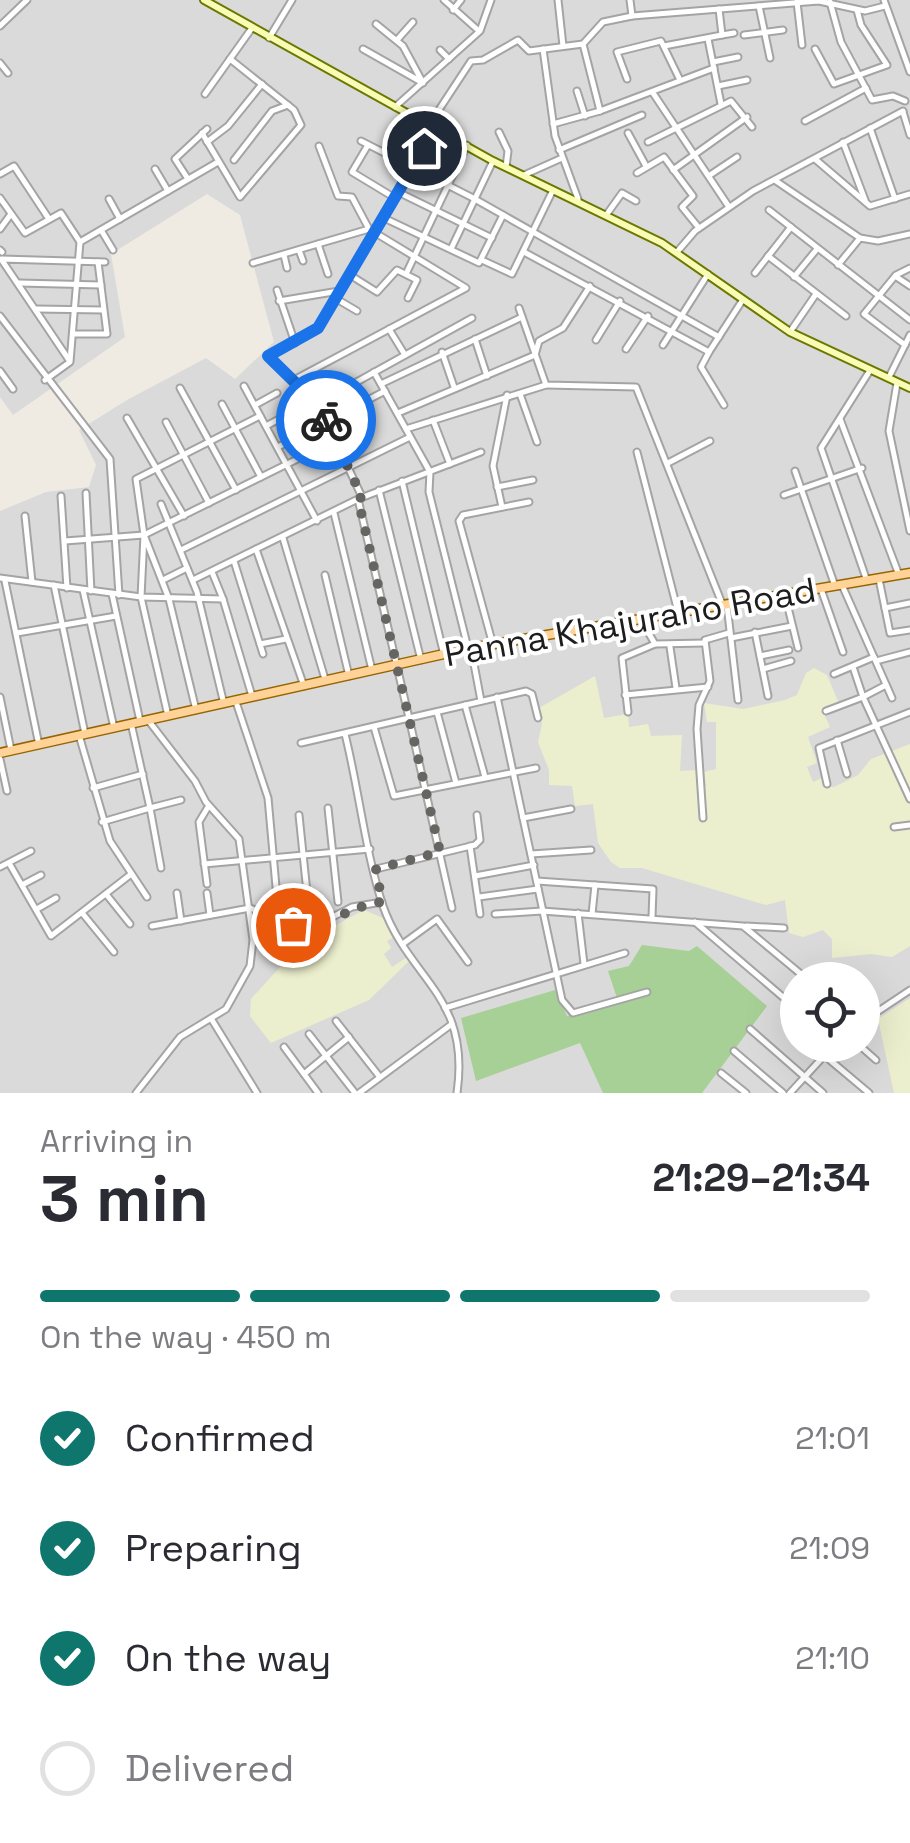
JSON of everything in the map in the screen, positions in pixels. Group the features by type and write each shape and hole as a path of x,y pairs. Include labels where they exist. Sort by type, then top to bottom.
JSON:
{"main road":[{"path":"204,0 506,167 578,199 677,252 790,332 910,388"},
{"name":"Panna Khajuraho Road","path":"0,756 11,750 470,648 910,574"}],"street":[{"path":"0,26 28,0"},
{"path":"269,38 292,0"},
{"path":"444,0 480,31"},
{"path":"453,10 461,0"},
{"path":"395,107 480,31 490,0"},
{"path":"558,0 563,46"},
{"path":"630,0 632,16"},
{"path":"676,0 678,11"},
{"path":"704,0 706,9"},
{"path":"797,2 802,45"},
{"path":"452,908 360,498 317,404 268,356 318,328 474,59 483,60 520,40 526,50 583,44 602,22 632,16 797,2 830,2 857,10 884,3 910,70"},
{"path":"677,252 699,228 729,207 902,111 907,99 892,96 873,101 837,30 830,2"},
{"path":"759,6 770,58"},
{"path":"718,9 722,35"},
{"path":"814,49 834,84 888,65 861,25 857,10"},
{"path":"397,40 413,22"},
{"path":"376,24 397,40 423,84"},
{"path":"204,94 252,28"},
{"path":"744,35 783,30"},
{"path":"664,46 734,33"},
{"path":"708,38 721,104"},
{"path":"626,79 620,50 661,41 679,78"},
{"path":"583,44 600,111"},
{"path":"362,48 423,84"},
{"path":"440,50 449,59"},
{"path":"543,50 553,124 578,199"},
{"path":"553,124 600,111 738,57"},
{"path":"188,180 175,159 204,131 218,162 242,197 301,125 301,116 230,59"},
{"path":"718,86 747,80"},
{"path":"208,142 228,126 262,84"},
{"path":"806,121 866,88"},
{"path":"578,91 585,116"},
{"path":"652,92 729,207"},
{"path":"648,142 734,101 752,127"},
{"path":"234,160 272,111 288,105"},
{"path":"902,111 910,134"},
{"path":"560,150 642,114"},
{"path":"673,170 747,117"},
{"path":"870,128 895,199"},
{"path":"499,132 508,150 506,167"},
{"path":"628,133 646,166"},
{"path":"843,142 866,204"},
{"path":"492,238 352,172 365,143 474,198 719,337"},
{"path":"406,274 467,145"},
{"path":"292,381 466,289 372,230 352,197 338,196 333,190 319,146"},
{"path":"636,172 662,157 692,196 682,207 699,228"},
{"path":"710,175 737,157"},
{"path":"523,175 562,158"},
{"path":"815,159 866,204 874,206 910,194"},
{"path":"450,250 493,160"},
{"path":"80,242 218,162"},
{"path":"0,174 12,166 16,169 50,219"},
{"path":"155,169 168,191"},
{"path":"776,182 860,238 878,241 910,234"},
{"path":"384,218 512,274 554,190"},
{"path":"607,214 622,193 636,201"},
{"path":"0,198 25,233 61,213 80,242 70,362 45,380"},
{"path":"108,199 120,218"},
{"path":"769,210 910,320"},
{"path":"0,228 11,214"},
{"path":"484,261 503,215"},
{"path":"755,273 790,227"},
{"path":"100,230 112,250"},
{"path":"253,264 372,230"},
{"path":"838,264 860,238"},
{"path":"318,244 328,274"},
{"path":"794,277 818,249"},
{"path":"299,250 303,262"},
{"path":"524,252 674,329 709,352"},
{"path":"284,255 287,268"},
{"path":"768,256 846,316"},
{"path":"70,362 0,259 102,262 107,334 73,334"},
{"path":"905,346 864,317 895,276 910,268"},
{"path":"349,275 377,292 393,270 406,274 417,280 408,298"},
{"path":"663,345 708,274"},
{"path":"895,276 910,286"},
{"path":"18,283 101,285"},
{"path":"535,355 539,341 562,328 590,286"},
{"path":"277,290 295,343"},
{"path":"790,332 816,294"},
{"path":"280,301 337,295 357,311"},
{"path":"724,405 700,367 742,300"},
{"path":"596,340 620,301"},
{"path":"519,308 546,385"},
{"path":"36,309 104,310"},
{"path":"0,316 45,380 110,460 116,616 140,722 143,774 161,868"},
{"path":"626,348 648,316"},
{"path":"381,384 522,317"},
{"path":"317,404 472,318"},
{"path":"390,328 404,356"},
{"path":"888,379 910,335"},
{"path":"475,340 487,376"},
{"path":"442,352 454,387"},
{"path":"397,413 535,355"},
{"path":"0,371 13,389"},
{"path":"374,372 430,472 429,492 482,701"},
{"path":"866,581 821,448 869,372"},
{"path":"897,383 889,431 910,531"},
{"path":"406,429 546,385 634,386 725,606 738,700"},
{"path":"244,386 317,521"},
{"path":"180,388 236,490"},
{"path":"278,446 385,392"},
{"path":"255,405 276,393"},
{"path":"520,394 538,442"},
{"path":"502,507 493,466 507,396"},
{"path":"222,404 261,477"},
{"path":"266,426 298,409"},
{"path":"196,710 169,599 144,535 135,482 260,416"},
{"path":"127,418 184,516"},
{"path":"840,418 862,468 899,576"},
{"path":"433,420 450,464"},
{"path":"166,422 209,503"},
{"path":"65,541 144,535 366,426"},
{"path":"181,550 410,437"},
{"path":"668,463 710,441"},
{"path":"193,580 360,498 480,452"},
{"path":"636,452 678,612"},
{"path":"784,494 862,468"},
{"path":"795,472 838,585 892,698"},
{"path":"496,487 533,480"},
{"path":"402,481 444,654"},
{"path":"378,490 421,660"},
{"path":"86,493 91,592"},
{"path":"62,496 67,588"},
{"path":"493,645 459,524 463,515 528,502"},
{"path":"161,504 193,580 224,704"},
{"path":"334,512 372,670"},
{"path":"24,516 32,582"},
{"path":"144,535 140,597 168,716"},
{"path":"283,538 326,682"},
{"path":"256,549 304,686"},
{"path":"234,561 263,654"},
{"path":"163,580 188,568"},
{"path":"212,572 253,698"},
{"path":"325,574 349,676"},
{"path":"39,745 3,579 140,597 223,598"},
{"path":"879,579 890,634 910,630"},
{"path":"54,585 92,788 102,822 147,898"},
{"path":"821,588 843,652"},
{"path":"82,590 114,728"},
{"path":"785,595 798,648"},
{"path":"885,608 910,602"},
{"path":"17,633 116,616"},
{"path":"640,618 655,644"},
{"path":"703,818 698,718 708,687 705,643 709,636 792,626"},
{"path":"756,632 768,696"},
{"path":"260,644 286,639"},
{"path":"628,712 622,658 655,644 670,647 705,643"},
{"path":"670,647 676,689"},
{"path":"760,656 789,650"},
{"path":"834,674 875,659 910,652"},
{"path":"762,669 791,661"},
{"path":"852,667 910,799"},
{"path":"826,712 886,685"},
{"path":"625,695 708,687"},
{"path":"300,743 530,692 538,718"},
{"path":"0,697 11,750"},
{"path":"497,698 562,1000 573,1013 647,992"},
{"path":"236,702 268,798 278,909"},
{"path":"466,705 484,777"},
{"path":"437,712 456,783"},
{"path":"827,784 818,750 910,712"},
{"path":"136,1093 180,1037 226,1009 250,966 250,908 244,858 230,826 140,722"},
{"path":"374,726 393,795 536,768"},
{"path":"345,734 382,902 452,1024 460,1054 457,1093"},
{"path":"838,740 847,774"},
{"path":"0,756 7,791"},
{"path":"92,788 143,774"},
{"path":"102,822 182,800"},
{"path":"207,884 200,816 209,806"},
{"path":"328,808 338,902"},
{"path":"523,818 570,809"},
{"path":"376,869 470,846 480,840 477,814"},
{"path":"299,815 308,912"},
{"path":"894,827 910,824"},
{"path":"470,846 480,914"},
{"path":"204,864 370,850"},
{"path":"531,854 590,850"},
{"path":"0,867 30,851"},
{"path":"9,863 51,936 130,874"},
{"path":"475,876 534,865"},
{"path":"22,885 41,874"},
{"path":"478,898 537,885 653,889 652,918"},
{"path":"592,914 596,885"},
{"path":"177,893 181,921"},
{"path":"207,893 210,915"},
{"path":"106,894 130,924"},
{"path":"36,910 56,898"},
{"path":"152,926 250,908 306,928 352,907 382,902"},
{"path":"83,914 114,952"},
{"path":"495,914 592,914 784,928"},
{"path":"578,914 584,964"},
{"path":"404,943 436,918 468,962"},
{"path":"695,922 780,995"},
{"path":"743,926 786,962"},
{"path":"445,1008 625,953"},
{"path":"880,1010 910,990"},
{"path":"212,1020 257,1093"},
{"path":"336,1020 379,1076"},
{"path":"309,1034 357,1093 452,1024"},
{"path":"750,1029 823,1093"},
{"path":"304,1074 349,1038"},
{"path":"284,1047 318,1093"},
{"path":"734,1051 787,1093 819,1062"},
{"path":"831,1062 869,1093"},
{"path":"721,1073 746,1093"}],"shaded area":[{"path":"0,0 910,0 910,1093 0,1093 0,511 46,492 89,487 96,465 79,430 127,400 206,358 235,379 274,342 240,215 207,194 111,254 125,337 13,415 0,397"}],"green space":[{"path":"814,668 827,675 840,706 824,714 830,727 808,737 817,763 807,767 813,782 824,777 827,787 834,787 858,775 871,759 910,744 910,946 892,957 871,954 832,958 832,939 823,930 803,937 789,933 785,900 766,905 642,868 620,868 598,843 593,804 575,806 572,786 549,785 549,770 538,742 542,724 539,708 595,676 604,718 628,714 629,727 648,724 651,736 682,735 680,771 696,770 697,785 706,786 704,772 716,769 716,722 707,722 704,703 743,709 785,700 797,695 806,673"},
{"path":"364,910 383,918 396,936 387,941 391,948 384,954 392,967 409,956 410,960 369,1000 271,1043 250,1016 251,999 301,944"},
{"path":"642,945 689,951 697,946 767,1006 702,1093 603,1093 580,1043 476,1081 461,1018 555,990 567,1016 649,994 648,989 617,998 608,971 629,966"},
{"path":"910,998 910,1093 894,1093 880,1018"}],"way so far":[{"path":"293,925 313,927 352,907 382,902 376,869 440,852 358,499 362,497 326,420"}],"route":[{"path":"326,420 317,404 268,356 318,328 424,148"}]}
